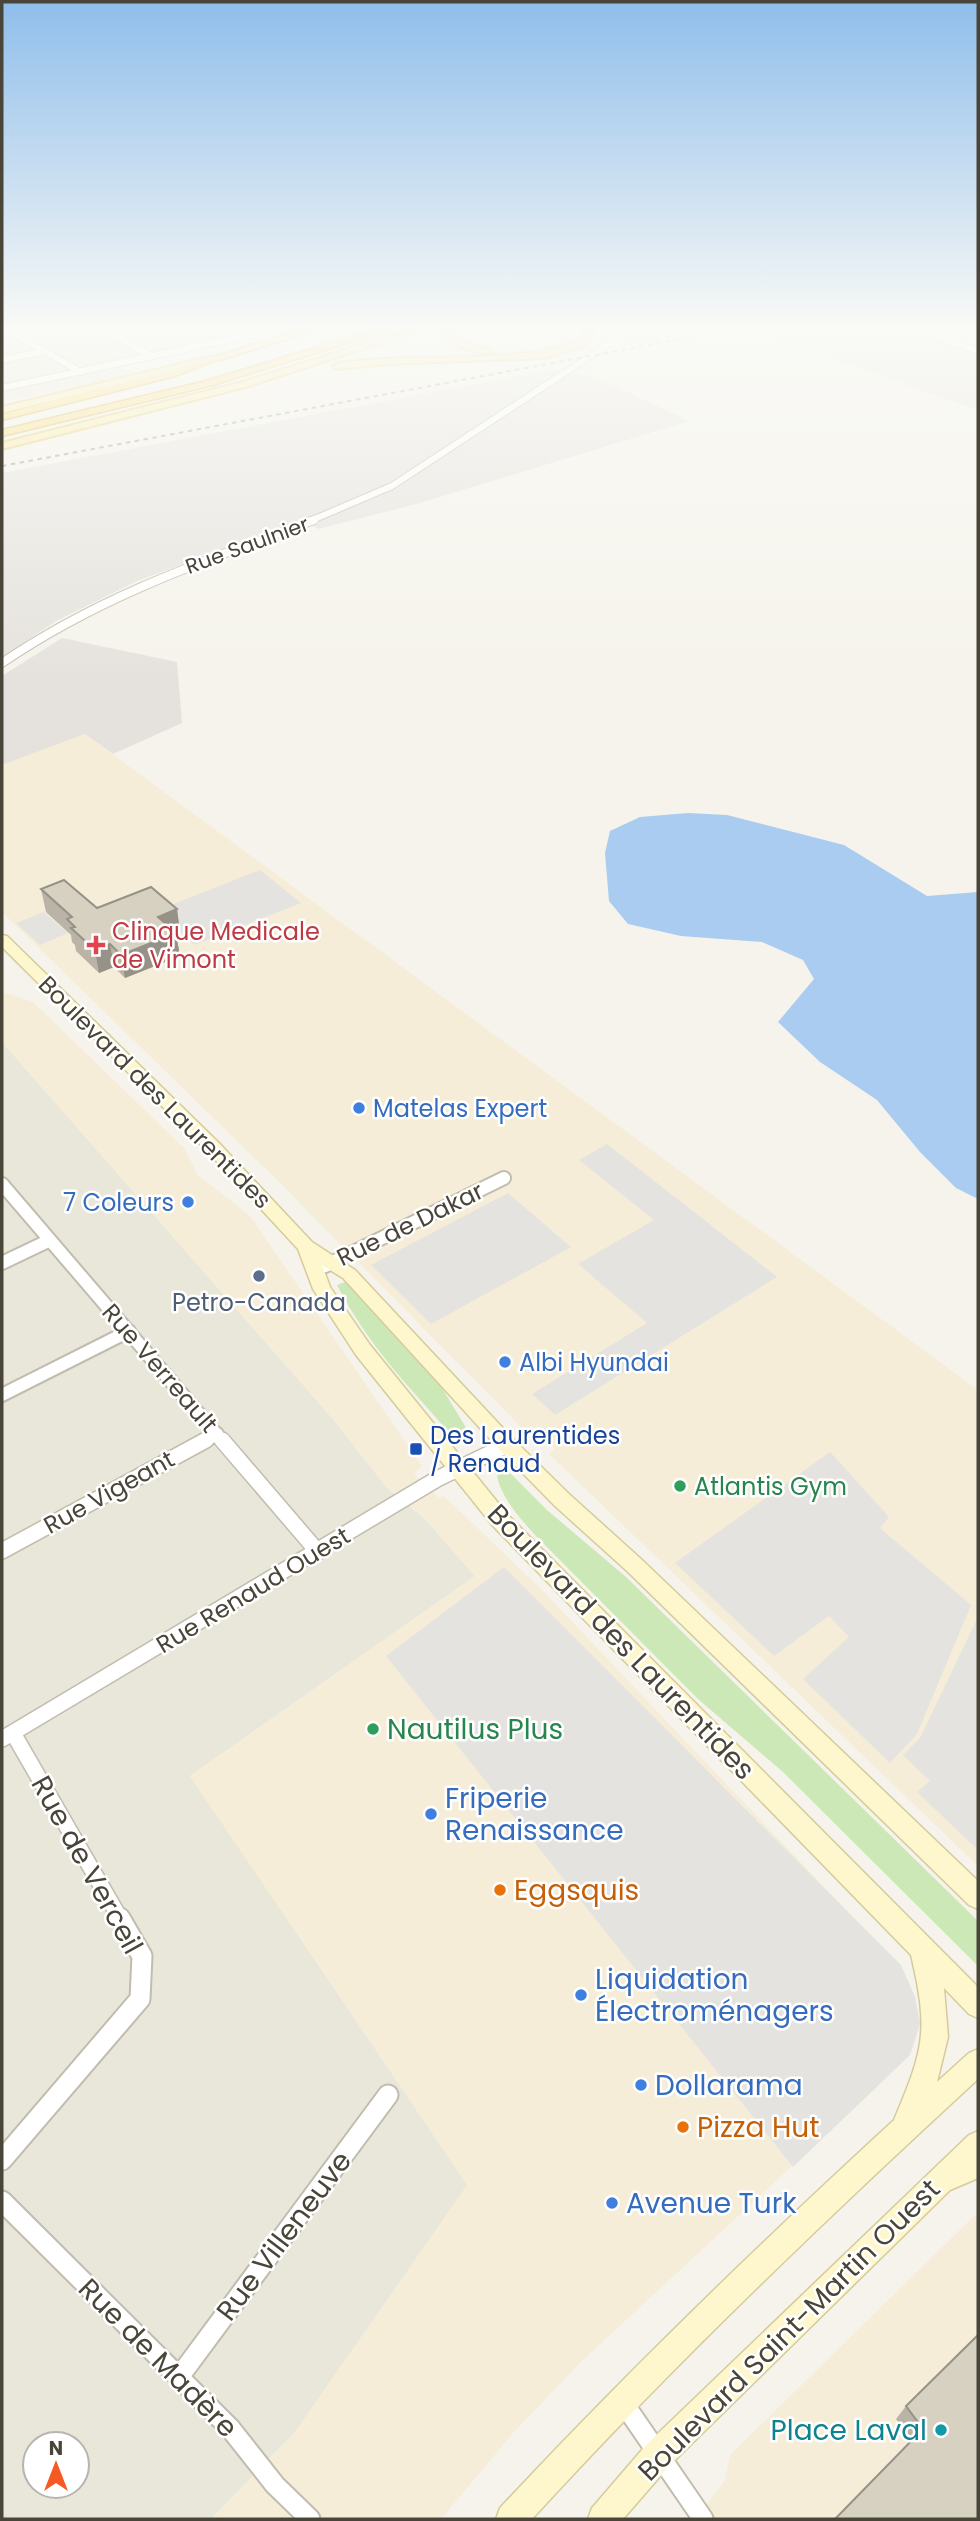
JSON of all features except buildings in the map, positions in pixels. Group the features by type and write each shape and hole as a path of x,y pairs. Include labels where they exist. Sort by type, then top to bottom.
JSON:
{"main road":[{"name":"Boulevard des Laurentides","path":"2,939 213,1147 306,1246 323,1266 322,1289 363,1350 457,1470 547,1569 978,2005"},
{"path":"323,1266 362,1287 507,1445 978,1896"},
{"path":"904,2129 932,2066 937,2037 936,2006 922,1948"},
{"path":"511,2519 653,2368 978,2062"},
{"name":"Boulevard Saint-Martin Ouest","path":"603,2519 658,2455 978,2144"},
{"path":"942,2179 978,2165"}],"street":[{"name":"Rue Saulnier","path":"2,663 46,633 108,601 183,568 343,509 399,483 452,448"},
{"name":"Rue de Dakar","path":"323,1266 504,1178"},
{"name":"Rue Verreault","path":"2,1184 48,1241 129,1331 318,1552"},
{"path":"2,1263 48,1241"},
{"path":"2,1395 129,1331"},
{"name":"Rue Vigeant","path":"2,1551 217,1434"},
{"name":"Rue Renaud Ouest","path":"7,1736 457,1470 507,1445"},
{"name":"Rue de Verceil","path":"2,2160 140,1999 142,1956 7,1736"},
{"name":"Rue Villeneuve","path":"179,2377 388,2095"},
{"name":"Rue de Madère","path":"2,2201 230,2428 275,2485 310,2519"},
{"path":"622,2401 704,2519"}],"shaded area":[{"path":"137,448 602,448 420,503 318,529 303,520 137,581 56,621 2,657 2,473"},
{"path":"62,638 177,662 182,723 113,754 85,734 2,765 2,676"},
{"path":"85,734 978,1390 978,1866 549,1454 555,1449 532,1426 523,1429 277,1180 2,912 2,765"},
{"path":"260,870 301,903 195,945 156,911"},
{"path":"44,912 68,933 40,945 16,923"},
{"path":"2,992 33,1002 184,1148 198,1175 250,1216 422,1466 414,1474 439,1498 444,1496 542,1590 868,1933 906,1978 876,2088 582,2361 513,2433 441,2519 211,2519 295,2432 467,2185 190,1776 475,1576 425,1519 387,1488 333,1419 2,1042"},
{"path":"2,1042 333,1419 387,1488 425,1519 475,1576 190,1776 468,2185 295,2432 211,2519 2,2519"},
{"path":"607,1144 777,1277 555,1415 532,1394 647,1323 578,1264 654,1220 579,1160"},
{"path":"508,1193 571,1247 431,1324 371,1265"},
{"path":"830,1452 889,1517 880,1528 971,1605 917,1734 890,1763 803,1679 849,1637 829,1616 774,1656 675,1563"},
{"path":"504,1567 901,1965 915,1997 920,2024 910,2055 793,2167 386,1656"},
{"path":"978,1617 978,1850 917,1792 930,1781 903,1755 920,1738"},
{"path":"978,2212 978,2519 696,2519 725,2480 730,2455"}],"green space":[{"path":"345,1282 442,1388 471,1436 470,1442 464,1444 457,1441 377,1348 337,1285"},
{"path":"503,1471 510,1473 547,1510 626,1577 978,1921 978,1966 783,1772 698,1699 535,1535 503,1493 497,1476"}],"water":[{"path":"688,813 727,815 844,845 927,896 978,892 978,1199 956,1188 920,1152 877,1100 820,1062 778,1022 814,979 803,960 762,942 681,936 628,924 609,901 605,853 610,831 640,817"}],"railway":[{"path":"2,466 100,448"}],"place":[{"name":"Clinque Medicale de Vimont","path":"96,945"},
{"name":"Matelas Expert","path":"359,1108"},
{"name":"7 Coleurs","path":"188,1202"},
{"name":"Petro-Canada","path":"259,1276"},
{"name":"Albi Hyundai","path":"505,1362"},
{"name":"Des Laurentides / Renaud","path":"416,1449"},
{"name":"Atlantis Gym","path":"680,1486"},
{"name":"Nautilus Plus","path":"373,1729"},
{"name":"Friperie Renaissance","path":"431,1814"},
{"name":"Eggsquis","path":"500,1890"},
{"name":"Liquidation Électroménagers","path":"581,1995"},
{"name":"Dollarama","path":"641,2085"},
{"name":"Pizza Hut","path":"683,2127"},
{"name":"Avenue Turk","path":"612,2203"},
{"name":"Place Laval","path":"941,2430"}]}
